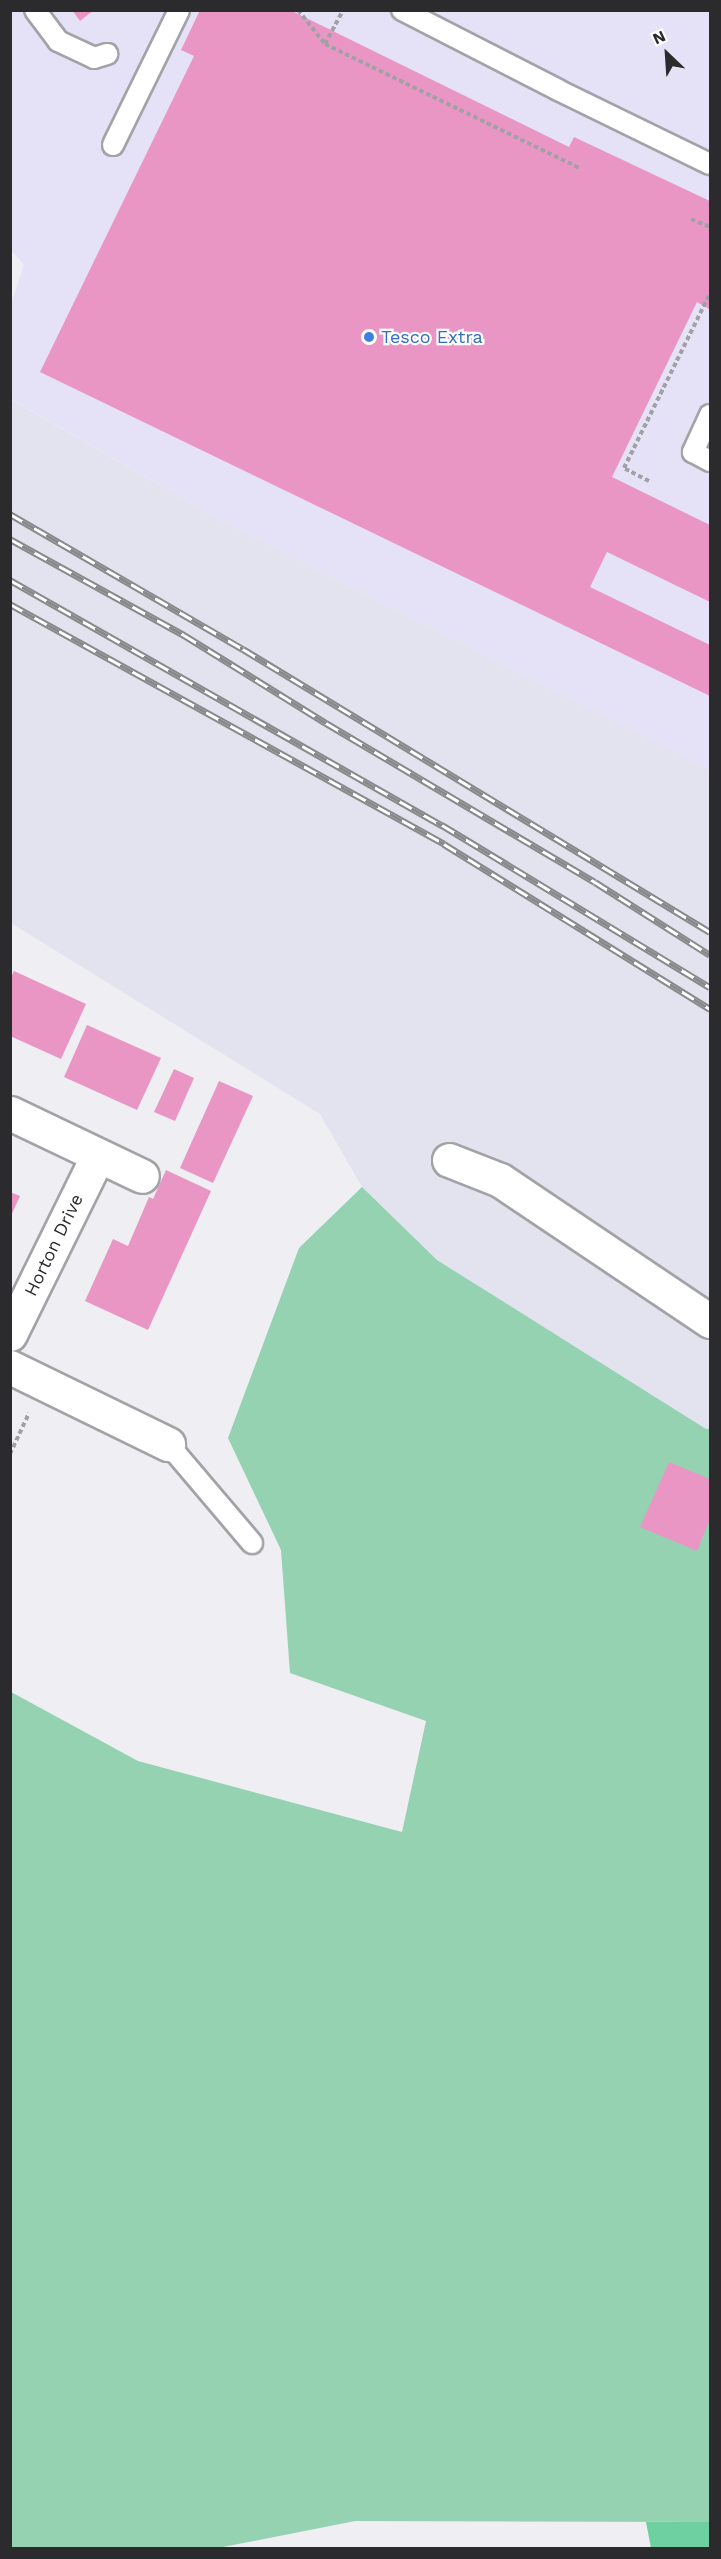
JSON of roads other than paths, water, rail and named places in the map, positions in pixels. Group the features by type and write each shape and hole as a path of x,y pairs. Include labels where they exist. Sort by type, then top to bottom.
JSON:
{"street":[{"path":"10,1113 141,1176"},
{"name":"Horton Drive","path":"10,1334 98,1155"},
{"path":"449,1160 500,1180 711,1321"},
{"path":"10,1367 168,1444"}],"lane":[{"path":"35,10 58,41 94,57 107,54"},
{"path":"113,144 179,10"},
{"path":"402,10 558,90 711,164"},
{"path":"711,415 693,452 711,461"},
{"path":"168,1444 252,1543"}],"railway":[{"path":"10,514 243,649 710,932"},
{"path":"10,539 184,635 326,723 595,882 710,955"},
{"path":"10,580 442,825 710,987"},
{"path":"10,604 444,844 710,1009"}],"place":[{"name":"Tesco Extra","path":"369,337"}]}
